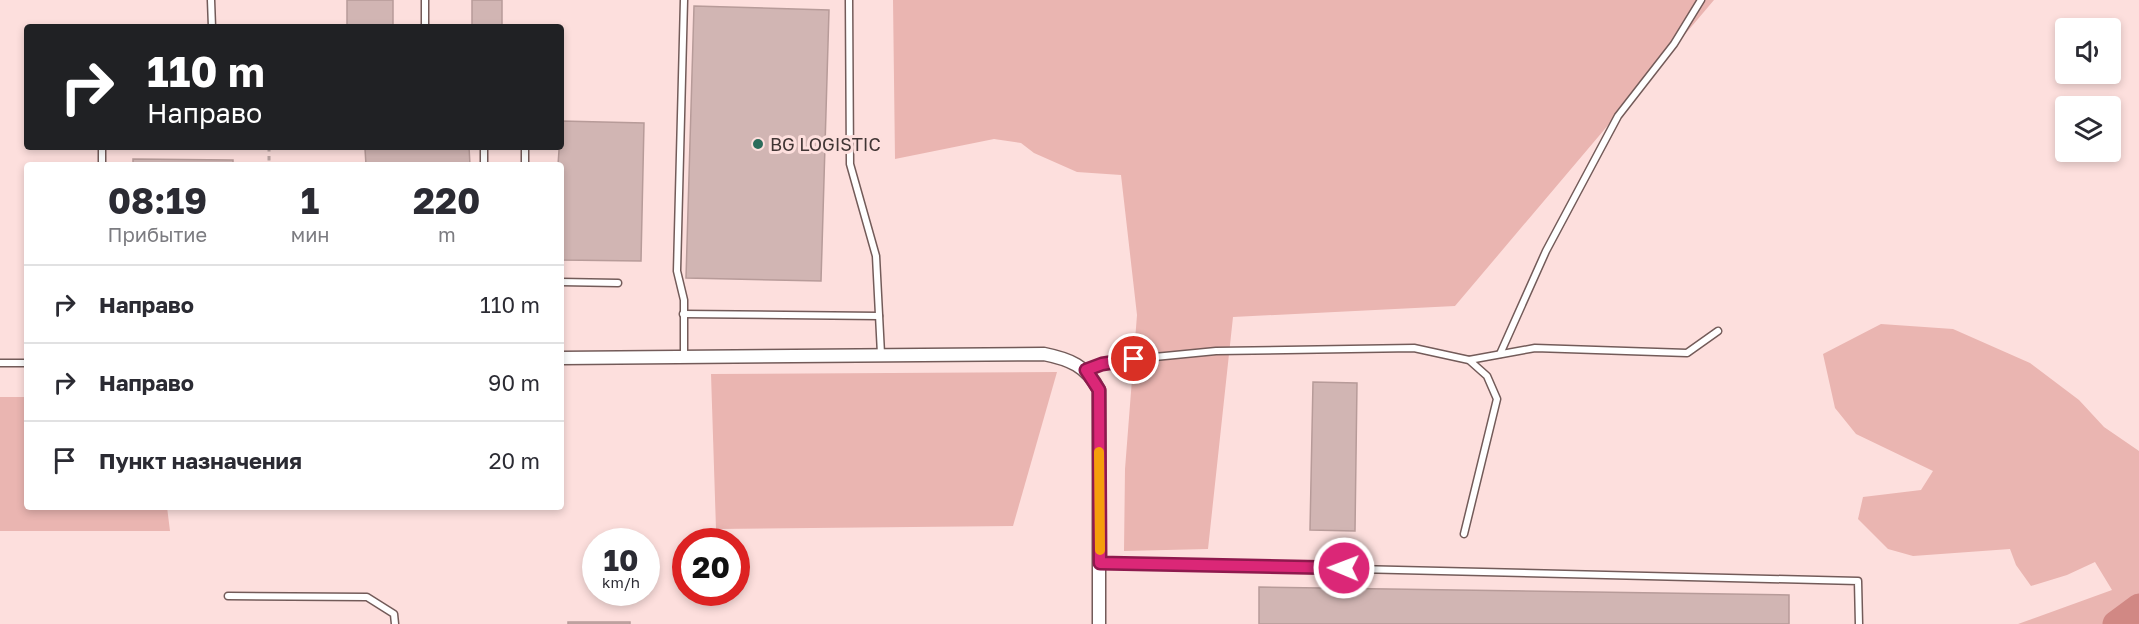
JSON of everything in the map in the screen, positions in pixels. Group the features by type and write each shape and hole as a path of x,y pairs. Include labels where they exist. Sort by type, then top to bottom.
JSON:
{"street":[{"path":"564,357 1044,354 1064,358 1086,370 1099,390 1099,624"}],"lane":[{"path":"211,0 212,24"},
{"path":"424,0 425,24"},
{"path":"684,0 676,271 684,300 684,356"},
{"path":"849,0 850,164 876,256 881,354"},
{"path":"1500,354 1546,251 1617,116 1674,44 1701,0"},
{"path":"564,282 618,283"},
{"path":"683,314 879,316"},
{"path":"1086,370 1123,360 1216,351 1414,348 1469,360 1535,348 1686,353 1718,331"},
{"path":"1464,534 1497,399 1487,376 1469,360"},
{"path":"0,363 24,363"},
{"path":"1100,563 1858,581 1859,624"},
{"path":"228,596 367,597 394,614 395,624"}],"shaded area":[{"path":"893,0 1714,0 1455,306 1233,317 1208,549 1124,551 1125,469 1137,315 1121,175 1077,172 1034,153 1021,143 994,139 895,159"},
{"path":"1881,324 1953,329 2030,363 2079,400 2104,427 2139,451 2139,624 2018,624 2112,590 2095,562 2067,575 2031,586 2016,565 2010,549 1913,556 1888,549 1858,519 1863,497 1921,490 1933,471 1856,434 1835,408 1823,354"},
{"path":"1057,372 1013,526 750,529 716,528 711,374"},
{"path":"0,397 24,397 24,510 167,510 170,531 0,531"}],"building":[{"path":"347,0 393,0 393,24 347,24"},
{"path":"472,0 502,0 502,24 472,24"},
{"name":"BG LOGISTIC","path":"694,6 829,10 821,281 686,278"},
{"path":"564,121 644,123 641,261 564,260 564,162 558,162 559,150 564,150"},
{"path":"365,150 469,150 470,162 366,162"},
{"path":"133,159 233,160 233,162 133,162"},
{"path":"1313,382 1357,383 1355,531 1310,530"},
{"path":"1259,587 1789,595 1789,624 1259,624"},
{"path":"568,622 630,622 630,624 568,624"}],"waterway":[{"path":"2116,624 2139,607"}],"slow traffic":[{"path":"1099,452 1100,550"}],"place":[{"name":"BG LOGISTIC","path":"758,144"}],"route":[{"path":"1134,359 1102,364 1086,370 1099,390 1100,563 1344,568"}]}
